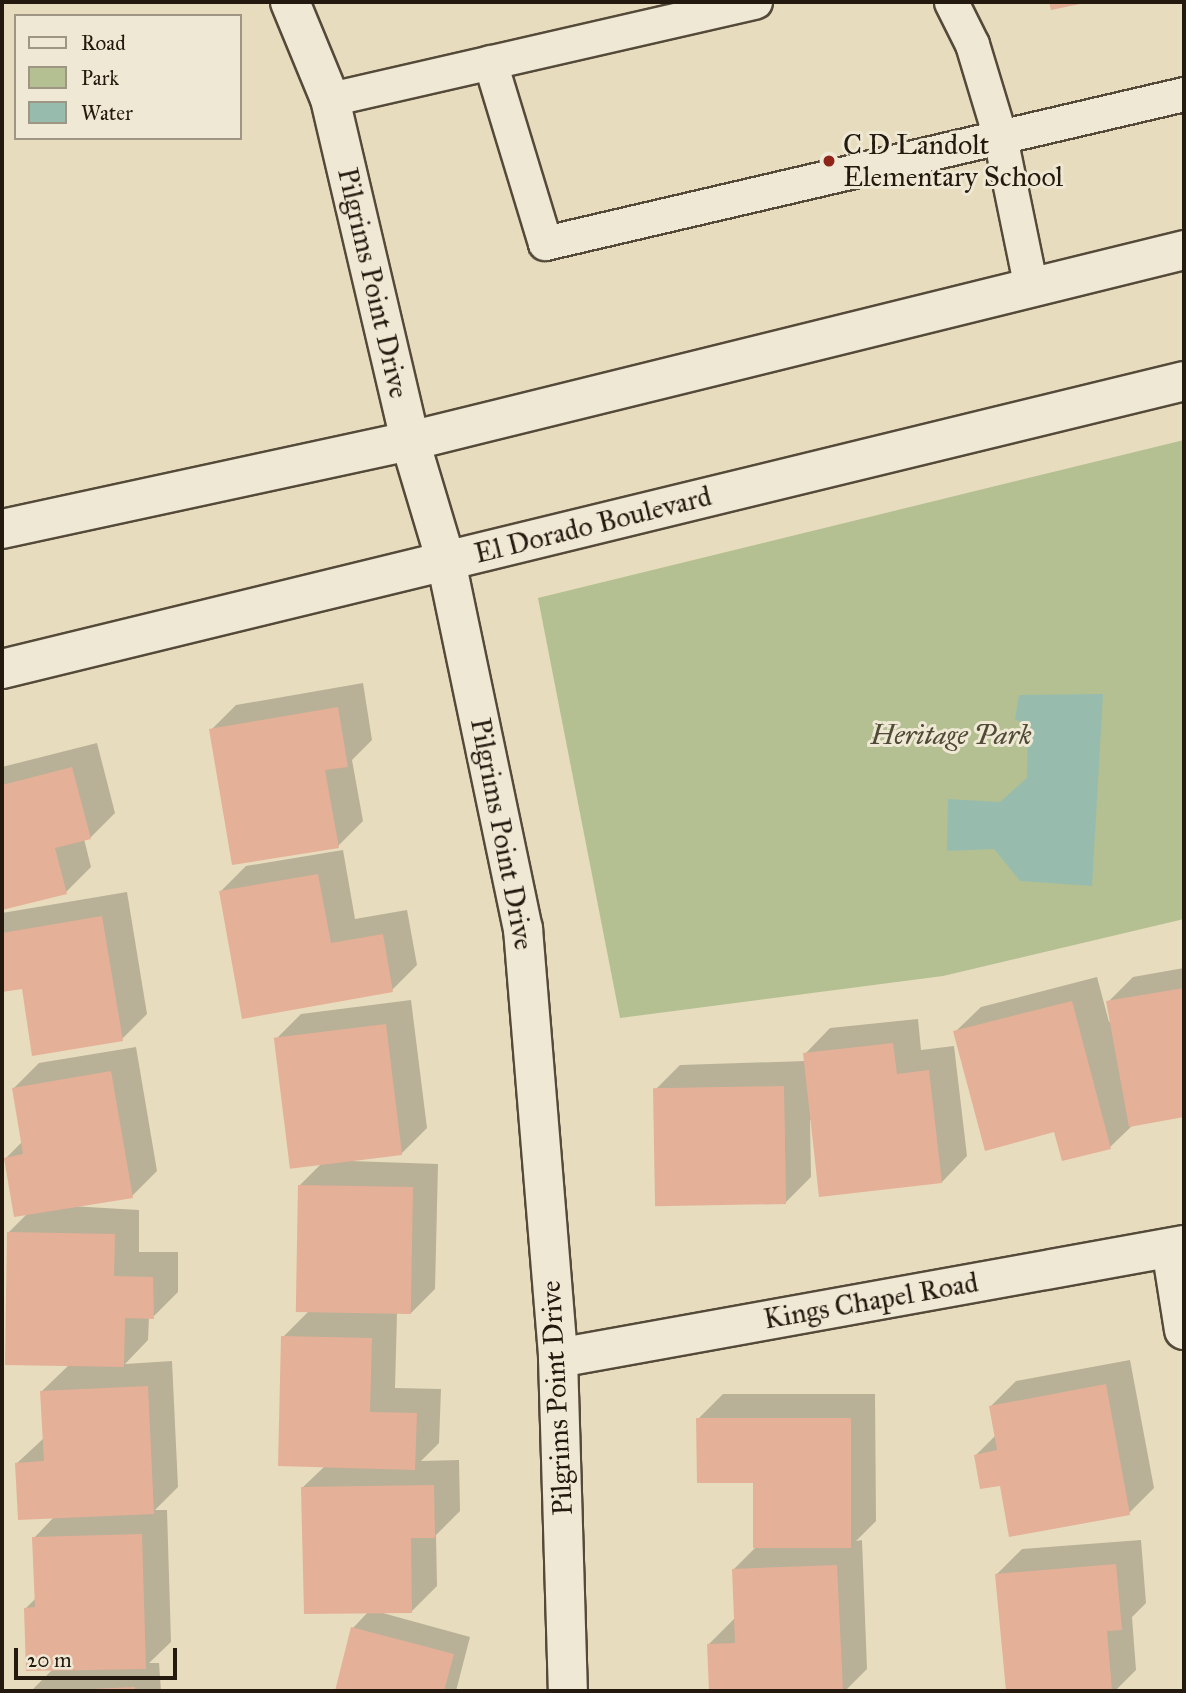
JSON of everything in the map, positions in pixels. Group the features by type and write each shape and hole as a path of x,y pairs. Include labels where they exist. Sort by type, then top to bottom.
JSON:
{"street":[{"name":"Pilgrims Point Drive","path":"290,2 330,99 410,441 446,561 523,929 558,1357 568,1691"},
{"path":"2,529 410,441 1184,250"},
{"name":"El Dorado Boulevard","path":"2,669 1184,381"},
{"path":"1178,1246 1184,1330"},
{"name":"Kings Chapel Road","path":"558,1357 1178,1246"}],"lane":[{"path":"330,99 755,2"},
{"path":"951,2 972,44 1000,137 1031,288"},
{"path":"490,62 544,243 1184,94"}],"green space":[{"name":"Heritage Park","path":"1184,440 1184,919 943,976 620,1018 538,598"}],"water":[{"path":"1103,694 1092,886 1020,881 994,849 947,851 948,799 1000,802 1027,778 1028,726 1015,719 1019,695"}],"building":[{"path":"1049,2 1085,2 1085,3 1051,10"},
{"path":"338,707 348,767 325,770 339,848 232,865 209,729"},
{"path":"72,767 91,839 55,848 67,894 2,910 2,785"},
{"path":"318,874 331,943 383,934 393,992 242,1019 219,891"},
{"path":"102,916 123,1041 32,1056 22,989 2,992 2,933"},
{"path":"1184,988 1184,1117 1129,1127 1106,1001"},
{"path":"1072,1001 1111,1149 1062,1161 1054,1132 985,1151 953,1031"},
{"path":"386,1024 402,1155 290,1169 274,1038"},
{"path":"893,1043 897,1074 929,1070 942,1183 819,1197 803,1053"},
{"path":"111,1071 133,1198 14,1217 4,1158 23,1154 12,1088"},
{"path":"784,1086 786,1204 655,1206 653,1088"},
{"path":"298,1185 413,1187 411,1314 296,1312"},
{"path":"7,1232 115,1234 114,1276 153,1277 154,1319 125,1318 124,1367 5,1365"},
{"path":"281,1336 372,1338 370,1412 417,1413 415,1470 278,1466"},
{"path":"1106,1384 1130,1515 1009,1537 1000,1486 980,1489 974,1455 997,1450 989,1406"},
{"path":"148,1386 154,1514 18,1520 15,1463 44,1461 40,1391"},
{"path":"696,1418 851,1418 851,1548 753,1548 753,1483 697,1483"},
{"path":"434,1485 435,1538 411,1538 412,1613 304,1614 301,1487"},
{"path":"142,1534 146,1669 26,1671 24,1608 35,1607 32,1537"},
{"path":"1116,1564 1122,1630 1107,1631 1112,1691 1006,1691 995,1574"},
{"path":"837,1565 843,1691 709,1691 707,1644 735,1643 732,1569"},
{"path":"351,1627 454,1654 444,1691 335,1691"},
{"path":"135,1687 135,1691 90,1691 90,1689"}],"place":[{"name":"C D Landolt Elementary School","path":"829,161"}]}
